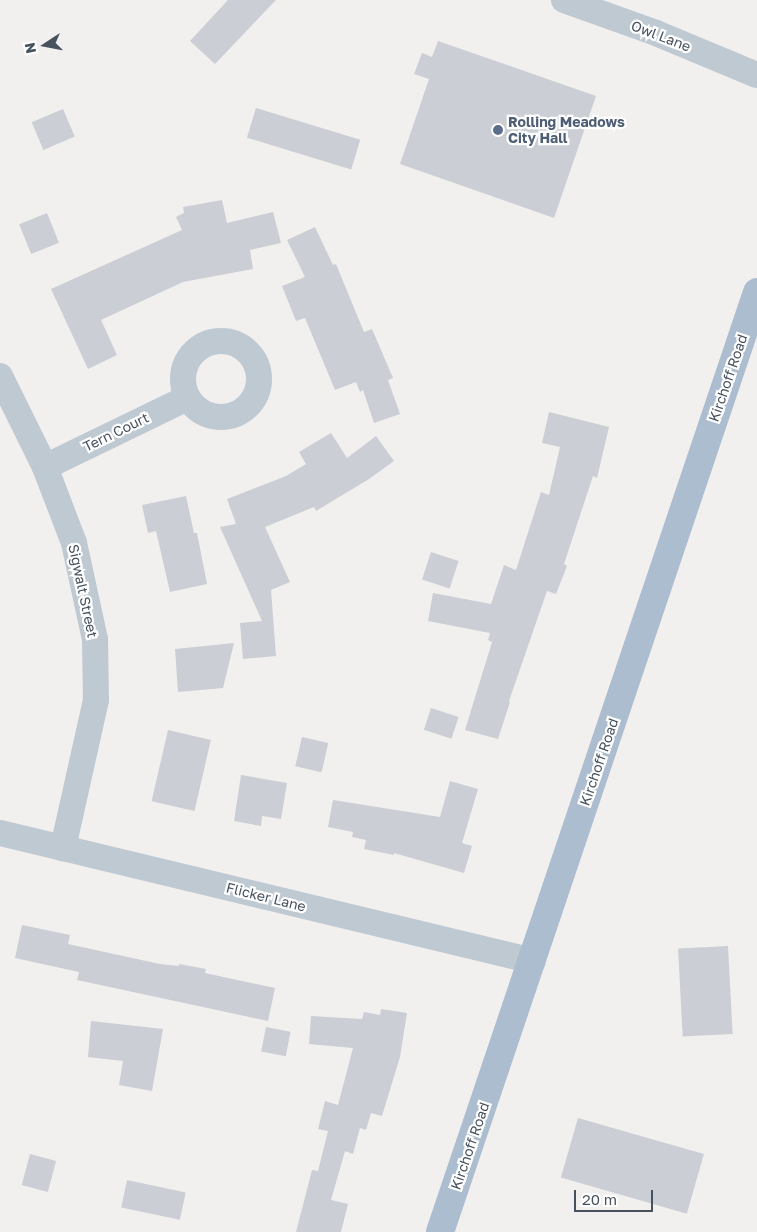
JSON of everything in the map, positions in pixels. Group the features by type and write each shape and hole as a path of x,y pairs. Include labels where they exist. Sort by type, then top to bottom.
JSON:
{"main road":[{"name":"Kirchoff Road","path":"440,1232 757,292"}],"street":[{"name":"Owl Lane","path":"564,0 656,33 757,75"},
{"name":"Sigwalt Street","path":"0,376 45,467 74,543 95,639 96,700 63,848"},
{"name":"Tern Court","path":"45,467 187,398"},
{"name":"Flicker Lane","path":"0,833 532,961"}],"building":[{"path":"228,0 276,0 215,64 190,41"},
{"name":"Rolling Meadows City Hall","path":"438,41 596,96 554,218 400,164 429,79 414,74 422,53 432,57"},
{"path":"256,108 360,140 351,170 247,138"},
{"path":"63,109 75,137 43,150 32,122"},
{"path":"222,200 227,223 273,212 281,243 250,250 253,269 183,282 101,320 117,355 88,369 51,289 182,230 176,217 184,213 183,207"},
{"path":"47,213 59,243 31,254 19,224"},
{"path":"315,227 333,265 336,264 364,332 372,329 393,378 388,380 400,414 374,423 363,390 360,392 356,382 335,390 305,318 296,321 282,286 305,277 287,240"},
{"path":"549,412 609,427 597,478 593,476 564,564 567,566 556,594 547,591 509,701 498,739 465,730 492,642 488,640 490,633 428,621 433,593 491,604 504,565 516,570 541,492 549,495 560,447 542,443"},
{"path":"331,433 347,458 376,436 394,461 369,479 316,511 314,507 265,527 290,582 271,590 276,656 243,659 240,623 262,621 220,527 236,524 227,499 286,476 306,464 299,452"},
{"path":"186,496 194,533 197,533 207,584 170,592 156,531 148,533 142,505"},
{"path":"431,552 459,561 450,589 422,580"},
{"path":"234,643 223,688 178,692 175,649"},
{"path":"431,708 459,717 451,739 424,730"},
{"path":"168,730 211,740 194,811 152,801"},
{"path":"302,737 328,743 322,772 295,766"},
{"path":"241,775 287,783 281,819 262,816 261,826 234,821"},
{"path":"450,781 478,789 462,843 472,846 464,873 394,853 394,855 364,849 366,840 352,837 353,832 328,827 333,800 440,817"},
{"path":"22,925 70,935 68,944 160,964 179,966 179,964 206,969 205,973 275,988 268,1021 77,980 79,972 15,958"},
{"path":"728,946 733,1034 683,1036 678,949"},
{"path":"381,1009 407,1013 400,1057 382,1116 371,1113 366,1130 360,1128 353,1154 345,1151 331,1200 348,1204 341,1232 296,1232 312,1170 318,1171 328,1131 318,1129 325,1101 338,1105 353,1048 309,1044 311,1016 362,1019 364,1012 380,1015"},
{"path":"91,1021 163,1029 152,1091 119,1085 123,1061 88,1057"},
{"path":"266,1027 291,1032 286,1056 261,1052"},
{"path":"578,1118 704,1154 687,1214 561,1178"},
{"path":"30,1154 56,1161 48,1192 22,1185"},
{"path":"127,1180 186,1192 180,1220 121,1207"}],"place":[{"name":"Rolling Meadows City Hall","path":"498,130"}]}
